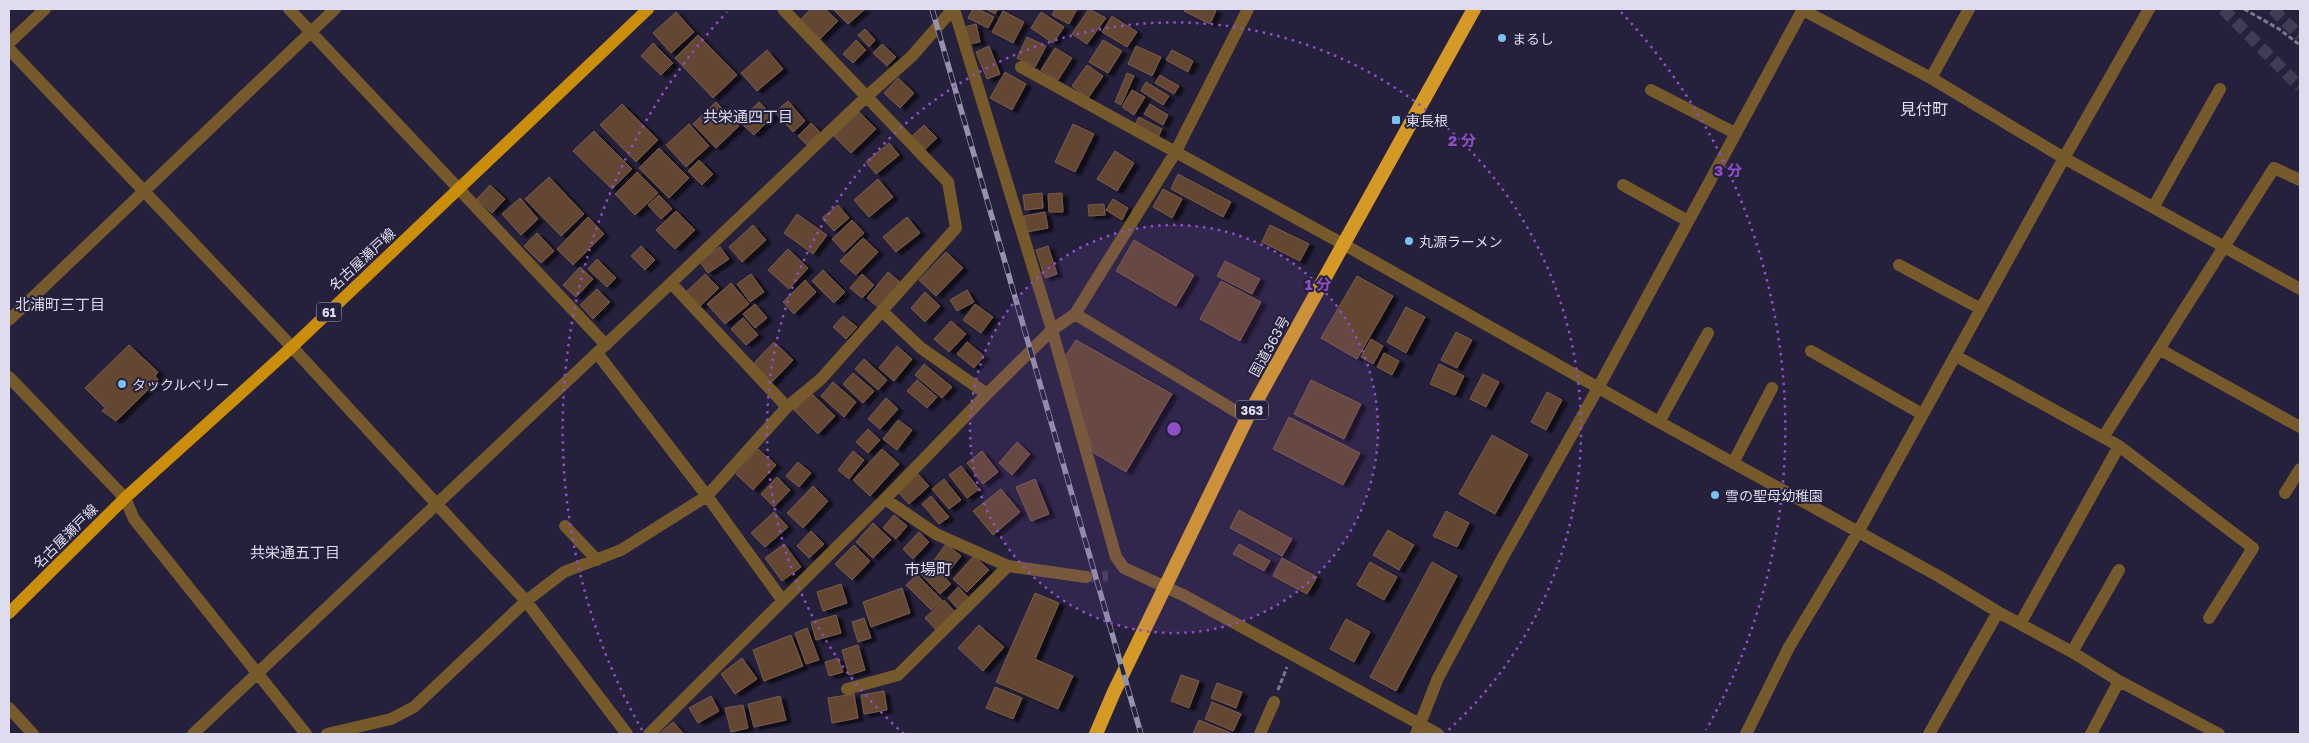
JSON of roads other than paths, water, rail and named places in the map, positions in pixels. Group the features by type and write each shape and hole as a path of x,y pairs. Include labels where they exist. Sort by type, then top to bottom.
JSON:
{"highway":[{"name":"国道363号","path":"1096,734 1136,645 1247,418 1474,9"}],"main road":[{"name":"名古屋瀬戸線","path":"9,613 125,498 292,347 648,9"}],"street":[{"path":"9,43 44,9"},
{"path":"289,9 459,188 601,349 784,601"},
{"path":"9,320 335,9"},
{"path":"327,734 392,719 414,707 526,601 564,572 620,550 707,496 787,407 821,379 956,228 948,182 783,9"},
{"path":"193,734 435,504 672,283 866,97 912,56 953,9"},
{"path":"953,9 1052,330 1116,557 1124,568 1185,596 1418,729 1438,734"},
{"path":"649,734 886,499 986,394 1052,330 1076,314 1175,152 1248,9"},
{"path":"1418,729 1438,678 1598,388 1802,9 1931,78 2064,158 2154,206 2300,289"},
{"path":"1931,78 1969,9"},
{"path":"1746,734 1789,647 1858,532 2064,158 2149,9"},
{"path":"9,49 292,347 526,601 627,734"},
{"path":"1021,67 1940,577 2119,681 2219,734"},
{"path":"2154,206 2220,89"},
{"path":"1651,90 1735,133"},
{"path":"2104,436 2274,168 2300,180"},
{"path":"1623,185 1688,221"},
{"path":"1899,265 1981,309"},
{"path":"672,283 787,407"},
{"path":"882,311 921,348 986,394"},
{"path":"1076,314 1247,418"},
{"path":"1659,422 1708,333"},
{"path":"2160,349 2300,426"},
{"path":"1811,351 1922,414"},
{"path":"1956,356 2104,436 2253,548 2209,618"},
{"path":"9,377 125,498 134,519 306,734"},
{"path":"1733,463 1772,388"},
{"path":"2020,624 2119,446"},
{"path":"2285,493 2300,469"},
{"path":"886,499 936,534 1008,566 1086,576"},
{"path":"565,526 597,560"},
{"path":"847,690 898,675 1008,566"},
{"path":"2072,652 2119,570"},
{"path":"1928,734 1998,612"},
{"path":"2090,734 2119,681"},
{"path":"1260,734 1274,702"},
{"path":"9,708 33,734"}],"tunnel":[{"path":"2223,9 2300,87"},
{"path":"2273,9 2300,36"},
{"path":"1086,577 1108,576"}],"railway":[{"path":"932,9 1141,734"}],"place":[{"name":"まるし","path":"1502,38"},
{"name":"東長根","path":"1396,120"},
{"name":"丸源ラーメン","path":"1409,241"},
{"name":"タックルベリー","path":"122,384"},
{"name":"雪の聖母幼稚園","path":"1715,495"}],"district":[{"name":"見付町","path":"1924,109"},
{"name":"共栄通四丁目","path":"748,116"},
{"name":"北浦町三丁目","path":"60,304"},
{"name":"共栄通五丁目","path":"295,552"},
{"name":"市場町","path":"928,569"}]}
